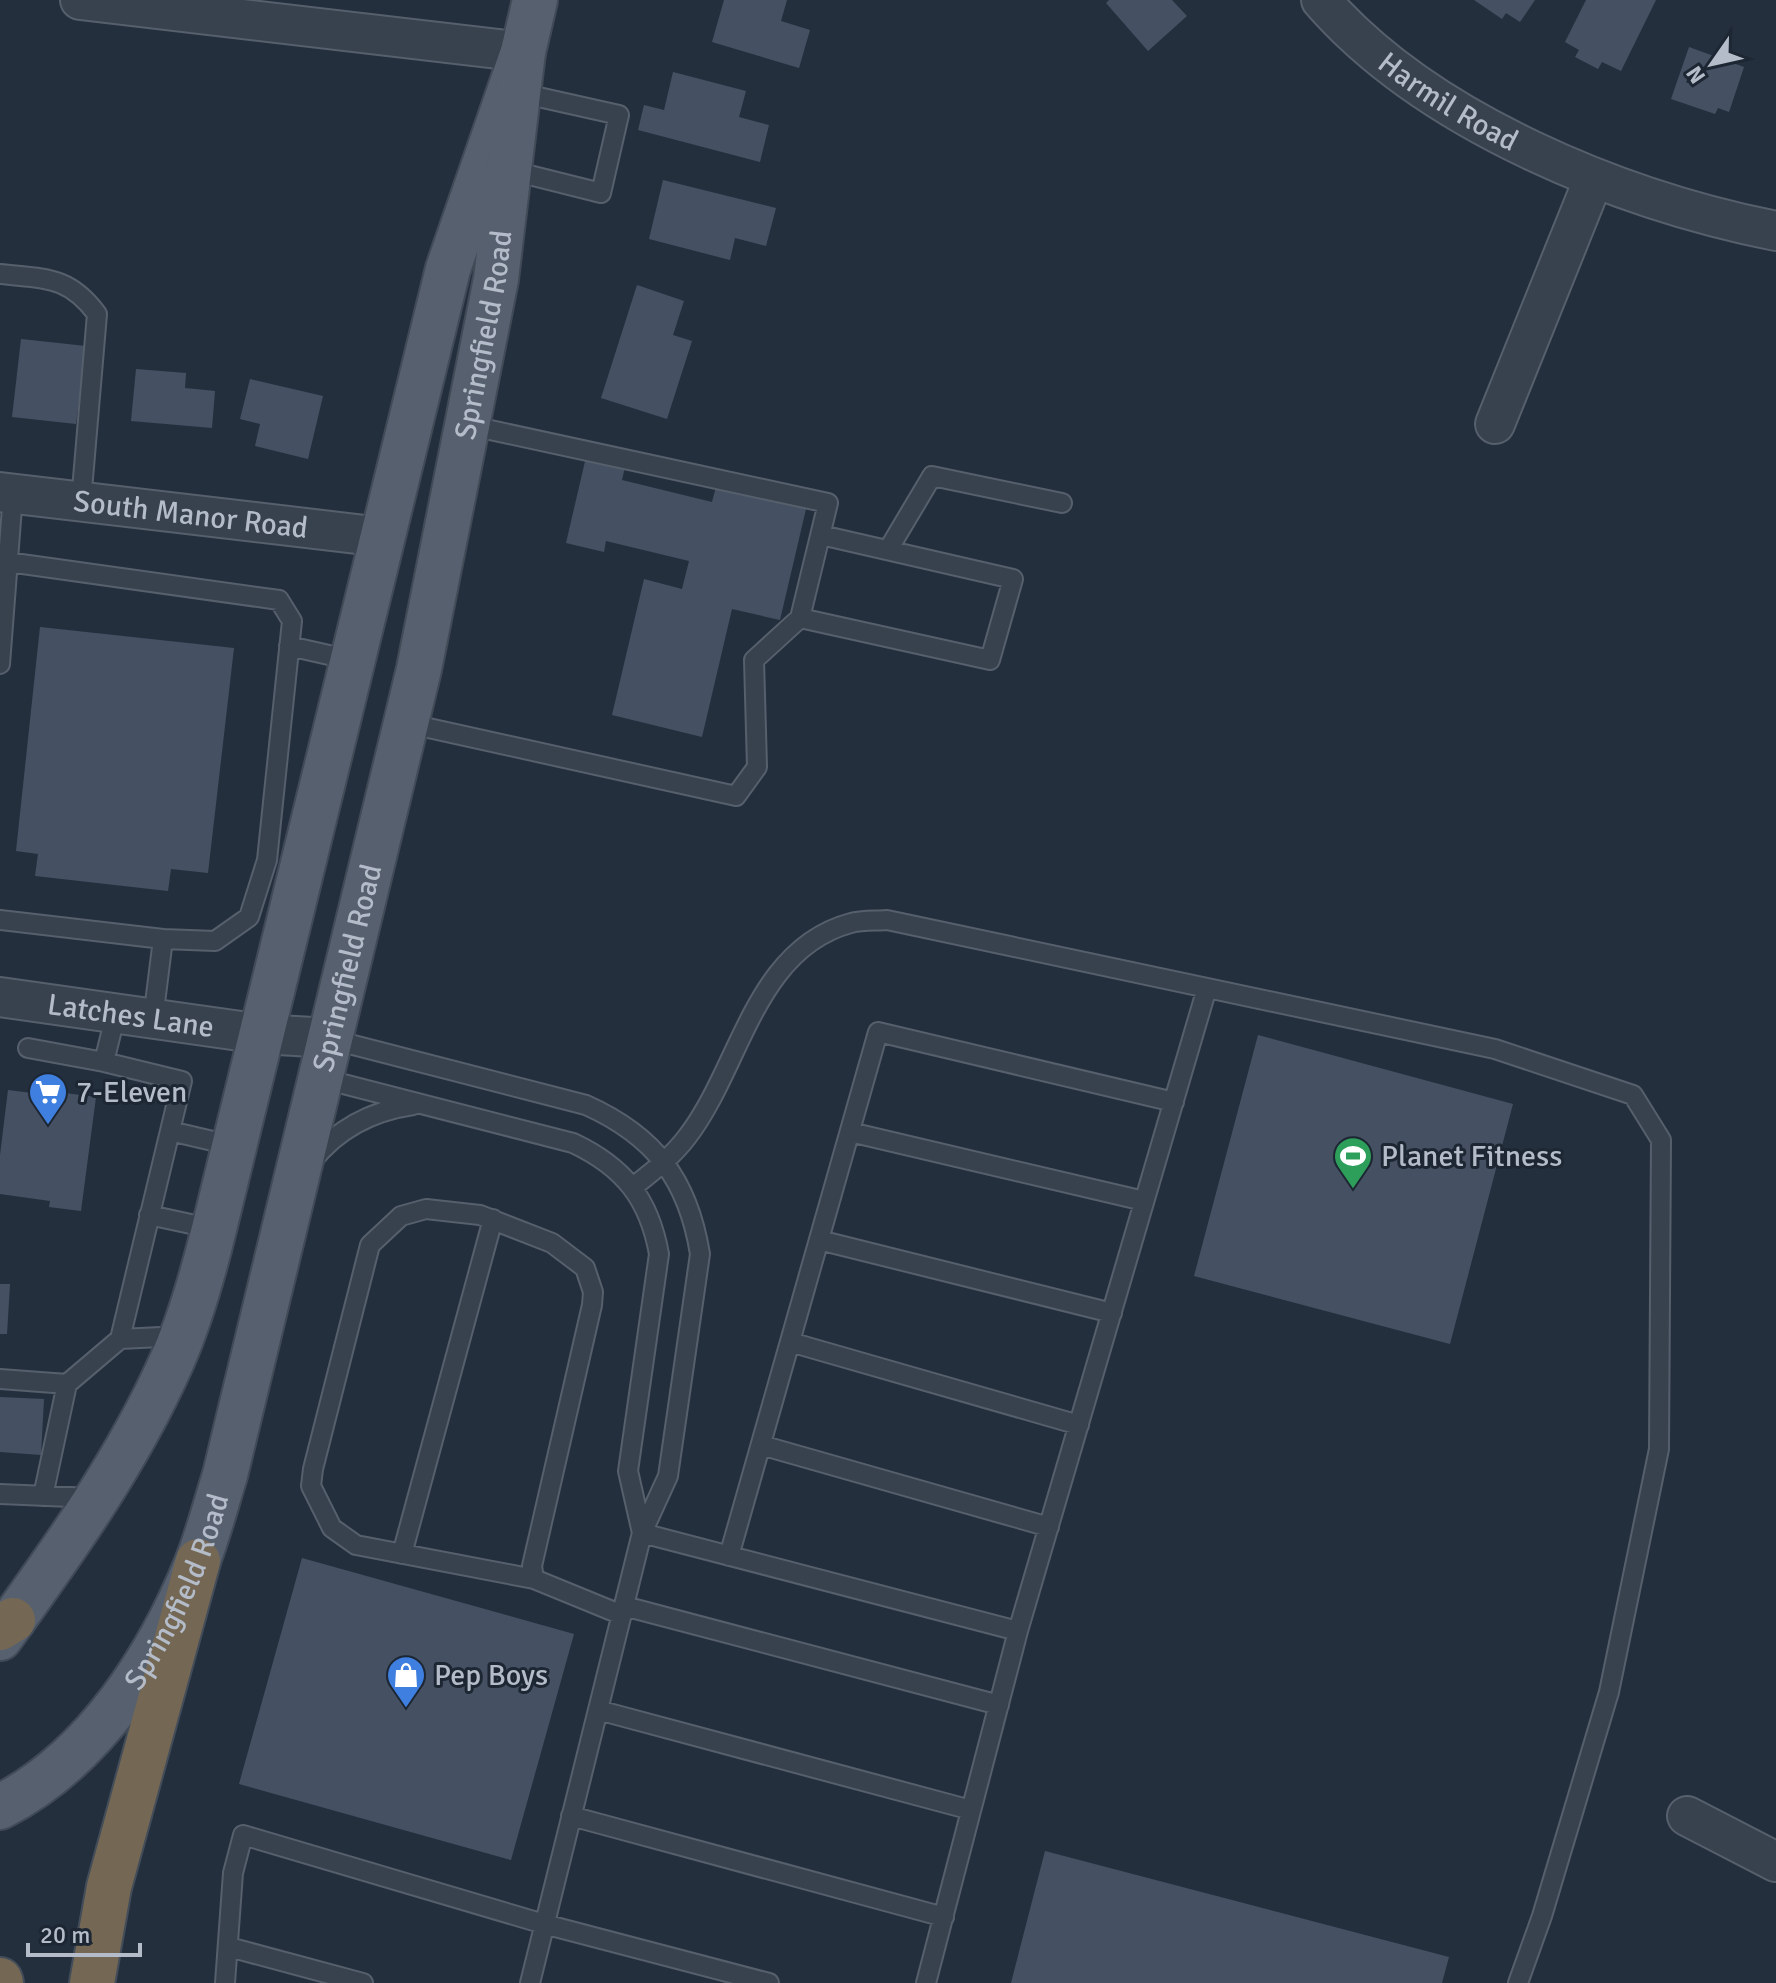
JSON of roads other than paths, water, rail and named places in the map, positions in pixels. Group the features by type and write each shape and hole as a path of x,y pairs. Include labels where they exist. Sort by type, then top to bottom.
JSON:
{"highway":[{"path":"92,1983 109,1887 198,1561"}],"main road":[{"name":"Springfield Road","path":"4,1629 58,1558 96,1498 140,1425 172,1362 181,1336 214,1229 261,1034 284,864 351,660 448,269 517,79 535,0"},
{"name":"Springfield Road","path":"0,1807 46,1778 81,1748 114,1710 146,1664 175,1613 198,1561 225,1475 406,723 496,279 517,79"}],"street":[{"path":"80,0 517,79"},
{"name":"Harmil Road","path":"1321,0 1399,73 1454,109 1594,178 1675,206 1776,231"},
{"path":"1495,424 1594,178"},
{"name":"South Manor Road","path":"7,493 382,537"},
{"name":"Latches Lane","path":"0,997 261,1034 325,1058"},
{"path":"1687,1816 1776,1862"}],"lane":[{"path":"509,170 601,193 619,115 517,79"},
{"path":"0,274 56,280 83,295 97,314 81,502"},
{"path":"406,723 736,796 757,767 754,660 800,618 828,503 467,425"},
{"path":"888,550 932,476 1062,503"},
{"path":"0,664 7,493"},
{"path":"800,618 990,660 1013,579 821,535"},
{"path":"0,920 163,939 215,941 249,917 284,864 292,621 279,600 4,562"},
{"path":"289,646 351,660"},
{"path":"633,1187 665,1162 688,1137 773,979 794,953 819,936 852,922 887,920 1495,1049 1633,1095 1661,1140 1659,1449 1609,1692 1542,1916 1518,1983"},
{"path":"104,1062 135,1016 163,939"},
{"path":"926,1983 1018,1631 1207,988"},
{"path":"729,1556 878,1032 1174,1102"},
{"path":"28,1048 182,1081 120,1339 67,1384 43,1496"},
{"path":"325,1058 421,1104 573,1143 615,1168 633,1187 655,1232 659,1254 628,1471 642,1533"},
{"path":"325,1058 586,1105 616,1119 642,1137 665,1162 683,1191 694,1221 700,1254 668,1476 642,1533 530,1983"},
{"path":"296,1182 320,1150 354,1123 391,1109 421,1104"},
{"path":"170,1131 234,1146"},
{"path":"850,1132 1144,1201"},
{"path":"534,1579 532,1566 593,1292 585,1268 552,1243 480,1215 426,1209 401,1216 370,1245 313,1469 311,1486 332,1528 356,1545 534,1579 623,1610 999,1705"},
{"path":"149,1215 214,1229"},
{"path":"402,1554 493,1219"},
{"path":"819,1240 1112,1313"},
{"path":"120,1339 181,1336"},
{"path":"790,1342 1079,1425"},
{"path":"0,1379 67,1384"},
{"path":"761,1445 1049,1527"},
{"path":"0,1494 96,1498"},
{"path":"642,1533 1018,1631"},
{"path":"598,1710 971,1810"},
{"path":"571,1816 944,1917"},
{"path":"225,1983 233,1873 243,1835 544,1924 769,1983"},
{"path":"229,1947 363,1983"}],"place":[{"name":"7-Eleven","path":"48,1126"},
{"name":"Planet Fitness","path":"1353,1190"},
{"name":"Pep Boys","path":"406,1709"}]}
